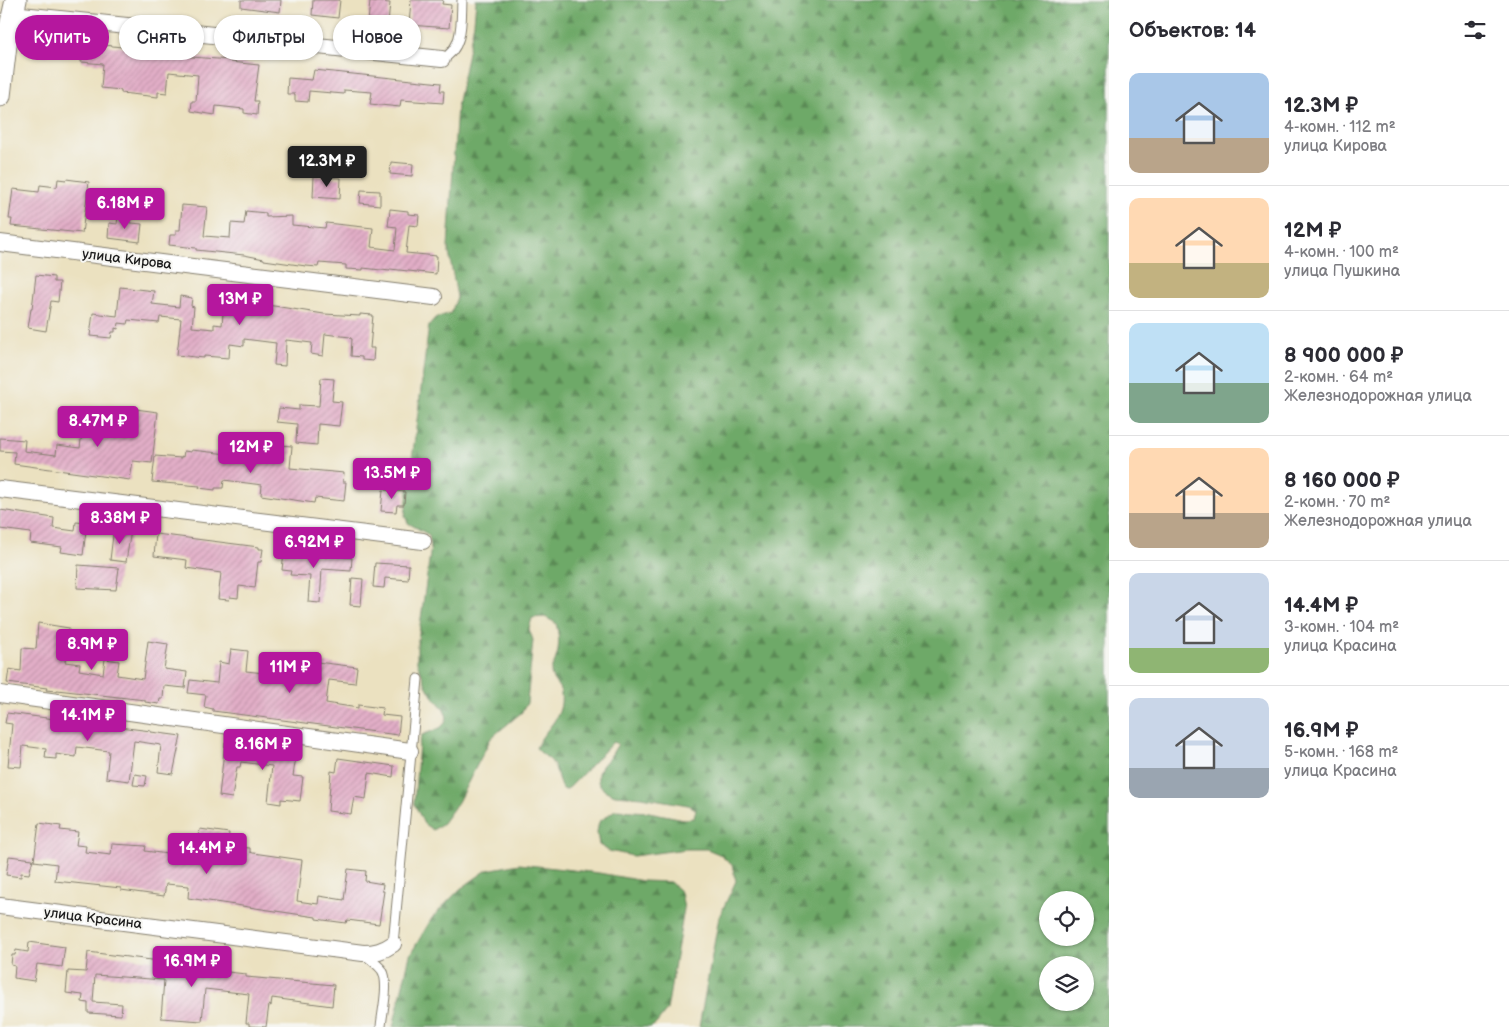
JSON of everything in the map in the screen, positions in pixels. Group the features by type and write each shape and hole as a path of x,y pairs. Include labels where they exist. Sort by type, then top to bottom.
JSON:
{"street":[{"path":"0,96 6,45 14,7 442,59"},
{"name":"улица Кирова","path":"0,243 434,297"},
{"path":"0,489 423,541"},
{"path":"0,694 410,751"},
{"name":"улица Красина","path":"0,906 363,953 376,953 393,944"}],"lane":[{"path":"442,59 451,53 459,37 462,0"},
{"path":"393,944 418,679"},
{"path":"363,953 382,970 385,978 381,1027"}],"green space":[{"path":"476,0 1109,0 1109,1027 699,1027 719,917 736,881 732,865 719,854 707,849 686,849 633,856 609,851 599,845 597,832 599,822 615,810 649,812 684,819 694,818 696,809 688,805 642,797 615,795 604,790 598,782 598,773 618,744 613,742 570,787 565,790 561,787 552,762 536,748 557,717 561,702 560,690 552,678 551,672 558,649 557,627 556,623 545,617 532,618 529,629 533,640 527,703 522,712 491,738 458,802 443,823 433,830 424,824 414,803 419,744 422,735 440,728 445,723 447,717 444,709 426,685 417,662 417,647 431,547 429,535 408,523 405,516 429,325 435,318 451,313 457,297 448,247 457,106 474,23"},
{"path":"519,864 599,873 643,881 670,882 681,892 684,909 667,1010 656,1024 651,1027 393,1027 410,955 432,918 460,889 487,870"}],"building":[{"path":"241,0 281,0 280,12 241,7"},
{"path":"313,0 340,0 338,15 333,15 333,17 312,15"},
{"path":"411,0 443,0 442,4 451,5 449,28 421,26 421,15 410,15"},
{"path":"370,1 390,3 389,15 369,15"},
{"path":"109,46 119,47 119,60 204,60 204,58 259,65 254,101 258,101 257,115 244,113 244,109 216,106 215,115 191,111 192,101 196,101 198,75 169,72 167,93 158,92 158,97 121,93 121,90 101,88 103,64 81,62 81,60 109,60"},
{"path":"314,70 441,83 440,91 444,91 443,103 401,100 400,107 370,104 372,92 344,90 344,94 309,91 308,102 295,101 295,94 287,94 288,78 312,80"},
{"path":"305,148 316,149 315,161 304,160"},
{"path":"391,162 413,164 412,176 390,174"},
{"path":"314,176 341,178 340,199 313,197"},
{"path":"58,179 89,182 82,233 11,226 12,219 9,219 13,189 39,192 40,185 57,187"},
{"path":"361,190 380,191 380,205 360,203"},
{"path":"182,205 207,207 204,236 230,238 231,223 244,224 246,211 266,213 266,217 292,216 292,225 325,228 326,223 373,228 371,247 395,250 397,227 388,226 390,209 408,211 408,214 419,215 418,226 409,225 406,253 437,256 436,274 390,269 390,271 363,268 363,270 346,269 346,265 319,263 318,267 306,266 169,245 170,235 176,235 176,230 180,230"},
{"path":"118,216 132,218 131,223 142,224 140,242 108,238 109,223 117,224"},
{"path":"36,275 54,277 54,282 60,282 58,302 51,301 46,331 28,328"},
{"path":"120,287 154,291 152,304 179,307 180,296 192,298 191,306 194,307 192,327 214,329 214,324 222,325 224,301 324,314 373,315 370,348 374,348 373,361 351,356 352,339 350,337 325,334 323,356 311,354 312,343 286,340 285,366 274,365 276,343 244,339 244,346 230,344 229,358 177,355 181,319 160,317 159,323 128,320 127,324 119,323 118,329 115,328 115,332 112,332 111,338 90,336 93,313 117,316"},
{"path":"321,378 334,379 332,401 342,402 339,426 318,424 317,445 296,443 297,424 277,422 279,408 299,410 299,405 319,406"},
{"path":"128,408 158,412 152,463 133,461 130,480 14,464 15,452 0,451 0,438 25,440 24,451 56,455 57,445 80,448 82,432 88,433 89,421 126,425"},
{"path":"266,444 292,446 290,468 344,473 343,482 346,482 344,501 315,498 314,503 261,495 262,485 224,480 223,488 215,488 215,490 199,488 200,486 152,482 155,456 181,458 184,451 191,452 191,450 265,458"},
{"path":"383,490 405,492 404,505 397,505 396,512 381,511"},
{"path":"0,510 54,518 53,528 75,531 76,522 87,523 83,555 61,552 62,547 30,543 31,533 0,529"},
{"path":"114,527 131,530 126,562 110,560"},
{"path":"156,534 263,549 261,562 258,562 255,588 239,586 238,598 230,597 229,600 218,599 221,573 186,568 187,560 154,556"},
{"path":"284,552 352,558 351,571 322,569 320,603 308,602 310,576 290,575 291,571 282,570"},
{"path":"375,563 409,565 408,580 385,578 384,588 373,587"},
{"path":"78,565 119,568 116,590 77,588"},
{"path":"352,578 363,579 361,606 350,605"},
{"path":"38,623 69,628 65,662 80,664 79,670 103,674 105,659 119,661 117,675 143,679 148,641 168,644 164,669 187,672 185,688 164,686 163,699 160,699 159,704 145,702 145,700 46,690 47,688 7,683 9,669 21,671 22,648 36,649"},
{"path":"231,649 248,651 246,671 273,674 275,658 277,657 357,667 355,683 329,680 326,703 358,708 358,705 383,708 382,715 400,717 398,735 213,711 213,709 204,707 206,695 188,693 190,680 217,683 219,662 229,664"},
{"path":"7,713 181,736 173,774 158,772 161,745 134,741 129,781 106,778 109,751 77,747 76,757 56,754 56,759 45,758 46,749 23,746 21,767 8,766 12,724 5,723"},
{"path":"225,742 240,744 239,747 274,752 275,748 297,750 293,776 303,777 300,801 281,799 281,804 268,802 272,766 241,762 240,767 237,767 232,798 219,796"},
{"path":"338,758 394,766 393,777 369,773 366,799 354,797 351,814 328,811 331,771 336,772"},
{"path":"135,774 147,776 145,786 133,785"},
{"path":"39,823 61,826 60,830 78,832 76,845 86,846 85,852 111,855 112,844 146,846 145,851 168,854 170,839 185,841 185,835 199,836 200,829 229,833 228,842 238,844 238,847 250,848 250,852 302,860 297,901 318,904 319,896 344,900 348,869 366,871 365,881 383,884 382,891 384,891 379,924 347,920 346,923 316,919 316,917 188,898 189,886 166,884 164,896 121,890 121,888 55,881 57,864 34,861"},
{"path":"9,856 33,859 29,874 21,873 21,877 6,875"},
{"path":"29,942 65,947 62,967 37,964 34,981 14,978 15,966 11,965 12,955 15,955 16,950 28,952"},
{"path":"88,952 191,965 191,968 246,974 246,977 334,985 332,1006 272,998 271,1006 269,1005 266,1027 249,1026 249,1023 246,1023 249,994 205,989 202,1021 161,1018 164,980 95,975 93,1002 122,1004 121,1015 88,1013 88,1003 82,1002 83,995 66,993 68,971 86,972"}]}
